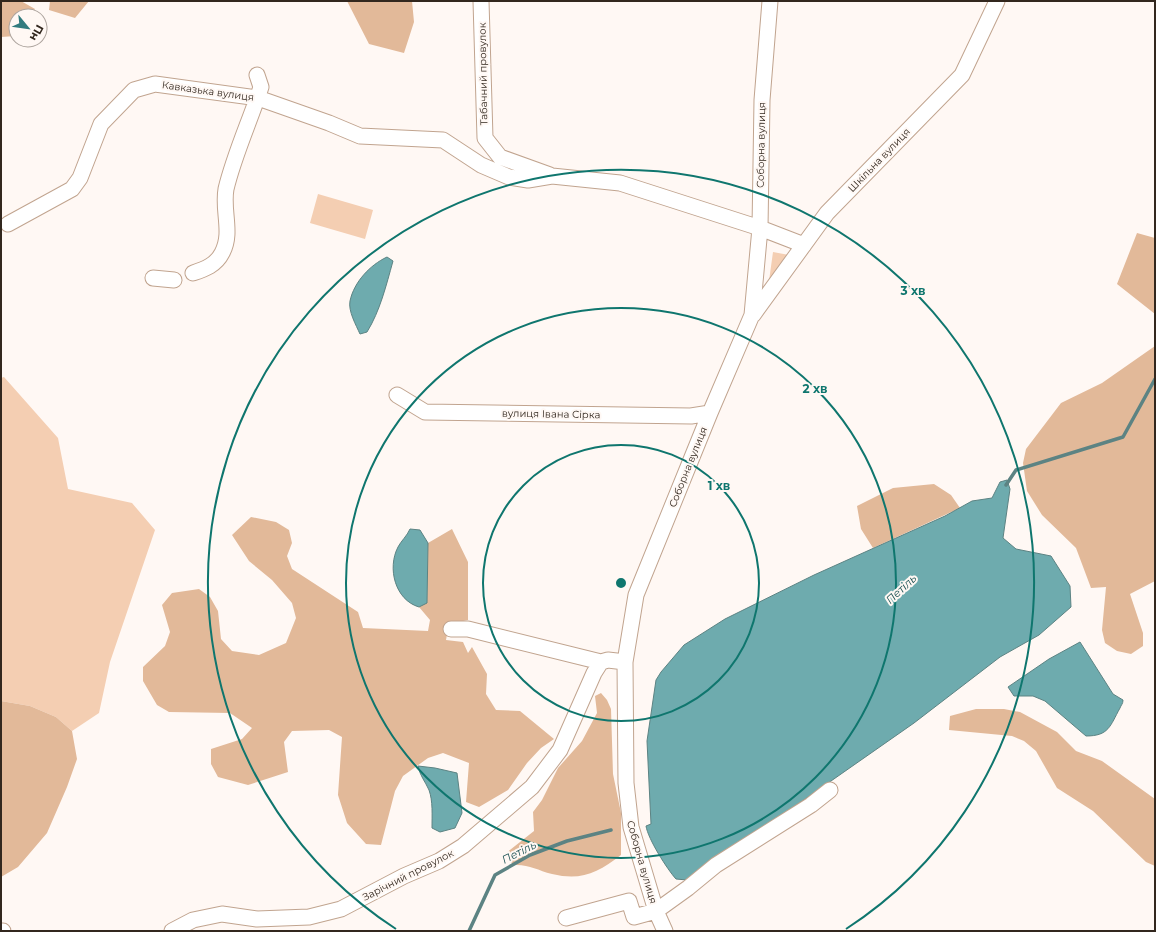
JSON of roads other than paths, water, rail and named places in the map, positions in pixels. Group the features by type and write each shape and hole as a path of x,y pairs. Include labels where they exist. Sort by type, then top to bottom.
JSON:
{"street":[{"name":"Табачний провулок","path":"481,1 485,138 500,157 552,176"},
{"name":"Соборна вулиця","path":"665,931 656,910 631,827 626,783 625,662 636,595 710,413 752,315 760,228 762,100 770,1"},
{"name":"Шкільна вулиця","path":"752,315 827,214 962,75 997,1"},
{"path":"193,273 209,268 222,253 228,237 224,209 226,190 261,87 257,75"},
{"name":"Кавказька вулиця","path":"8,224 72,189 82,173 101,124 134,90 155,84 258,98 329,123 360,136 443,140 481,165 509,177 528,180 552,176"},
{"path":"552,176 620,183 760,228 804,245"},
{"path":"153,278 174,280"},
{"name":"вулиця Івана Сірка","path":"397,394 425,412 691,416 710,413"},
{"path":"451,629 468,629 601,662 608,660 625,662"},
{"name":"Зарічний провулок","path":"172,931 193,920 222,914 257,919 309,916 341,909 464,846 536,782 560,750 594,673 601,662"},
{"path":"566,918 629,901 634,917 656,910 688,888 716,865 811,805 830,790"}],"water":[{"path":"387,257 393,261 376,316 367,332 360,334 350,309 352,294 359,281 369,269"},
{"path":"1007,480 1010,489 1003,538 1016,549 1051,556 1070,586 1071,607 1039,635 1000,657 914,723 811,795 687,880 676,879 658,854 647,832 646,826 651,824 647,741 656,680 661,672 684,645 725,619 814,575 945,516 972,501 992,498 1000,482"},
{"path":"410,529 420,530 428,543 427,603 419,607 404,598 395,582 393,573 395,555 399,545"},
{"path":"1080,642 1113,694 1123,700 1108,729 1094,736 1086,736 1045,701 1033,696 1014,696 1008,687 1049,659"},
{"path":"418,766 457,773 462,813 455,828 440,832 432,828 430,794"}],"waterway":[{"name":"Петіль","path":"1006,485 1016,470 1123,437 1155,379"},
{"name":"Петіль","path":"469,931 495,875 530,855 567,841 611,830"}]}
